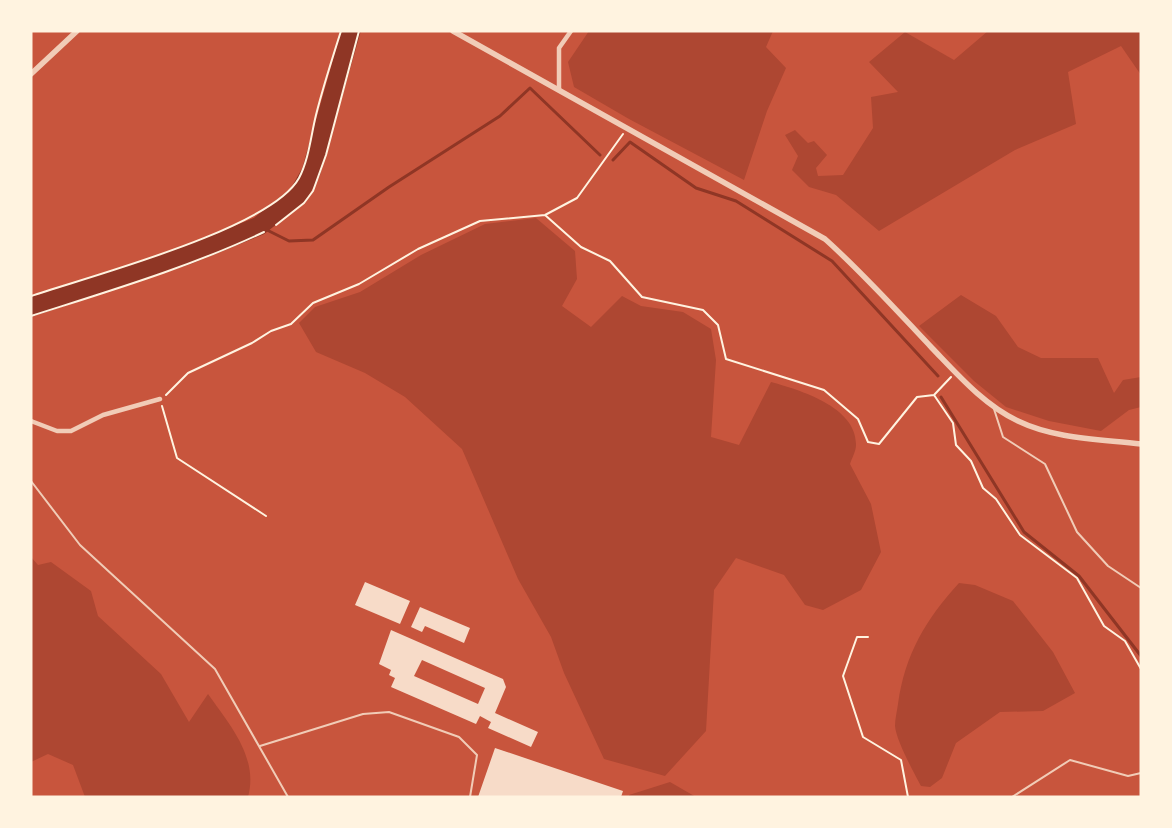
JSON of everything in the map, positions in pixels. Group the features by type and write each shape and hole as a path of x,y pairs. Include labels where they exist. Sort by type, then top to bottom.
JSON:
{"street":[{"path":"31,74 77,31"},
{"path":"453,31 825,239 849,260 955,372 994,408 1019,422 1051,433 1141,444"},
{"path":"559,90 559,48 571,31"},
{"path":"31,421 57,431 71,431 103,415 160,399"}],"lane":[{"path":"994,408 1003,437 1045,464 1077,532 1108,566 1141,588"},
{"path":"31,481 80,545 216,669 288,797"},
{"path":"260,746 363,714 389,712 459,738 477,755 470,797"},
{"path":"1012,797 1070,760 1128,776 1141,773"}],"path":[{"path":"31,296 118,269 222,230 255,216 281,198 296,182 304,164 341,31"},
{"path":"276,225 304,203 313,191 326,155 359,31"},
{"path":"266,516 177,458 160,399 188,373 252,343 271,331 291,324 312,303 359,284 418,249 480,221 545,215 577,198 627,128"},
{"path":"545,215 581,247 610,261 642,297 703,310 718,325 726,359 824,390 858,419 868,442 879,444 917,397 934,395 955,372"},
{"path":"31,316 113,290 239,244 264,232"},
{"path":"934,395 953,423 956,445 971,461 983,488 996,499 1020,535 1077,578 1104,626 1125,641 1141,669"},
{"path":"868,637 857,637 843,676 863,737 901,760 908,797"}],"shaded area":[{"path":"589,31 773,31 766,47 786,68 767,111 744,180 629,119 574,87 568,62"},
{"path":"988,31 1141,31 1141,75 1121,46 1068,72 1076,124 1015,150 879,231 836,195 809,187 792,170 798,156 785,135 795,130 808,143 814,141 827,155 816,168 818,176 843,175 873,128 871,97 898,92 869,62 905,32 954,60"},
{"path":"536,218 575,251 577,279 562,306 591,327 622,296 641,306 683,312 711,329 716,360 711,437 739,445 771,382 811,395 837,410 847,420 854,432 856,447 850,464 871,504 881,552 861,590 823,610 805,605 784,575 736,558 714,590 706,731 665,776 604,759 564,673 551,637 518,579 462,449 405,397 365,373 316,352 299,323 315,307 360,292 421,255 485,224"},
{"path":"961,295 996,316 1018,347 1041,358 1098,358 1114,393 1123,380 1141,377 1141,407 1129,410 1101,431 1049,421 1006,407 974,381 919,326"},
{"path":"31,557 38,565 51,562 91,591 98,616 161,674 189,722 208,694 233,729 246,755 250,782 248,797 85,797 73,765 48,754 31,762"},
{"path":"959,583 975,585 1013,601 1053,652 1075,693 1043,711 1000,712 956,743 942,778 930,787 921,786 896,732 895,721 901,686 919,638 947,596"},
{"path":"670,782 696,797 629,797 629,795"}],"building":[{"path":"365,582 410,601 400,624 355,605"},
{"path":"420,607 470,628 464,643 425,626 422,632 411,627"},
{"path":"391,630 503,679 506,687 495,713 538,732 531,747 488,728 491,722 480,716 476,724 391,687 395,678 389,675 391,670 379,664","holes":["422,660 485,688 478,704 414,676"]},
{"path":"495,748 623,791 621,797 478,797"}],"waterway":[{"path":"31,307 188,255 259,226 298,195 311,172 351,31"},
{"path":"259,226 289,241 313,240 389,187 500,116 530,88 600,155"},
{"path":"613,160 630,142 696,188 736,201 832,261 938,376"},
{"path":"941,397 1024,532 1079,576 1141,656"}]}
